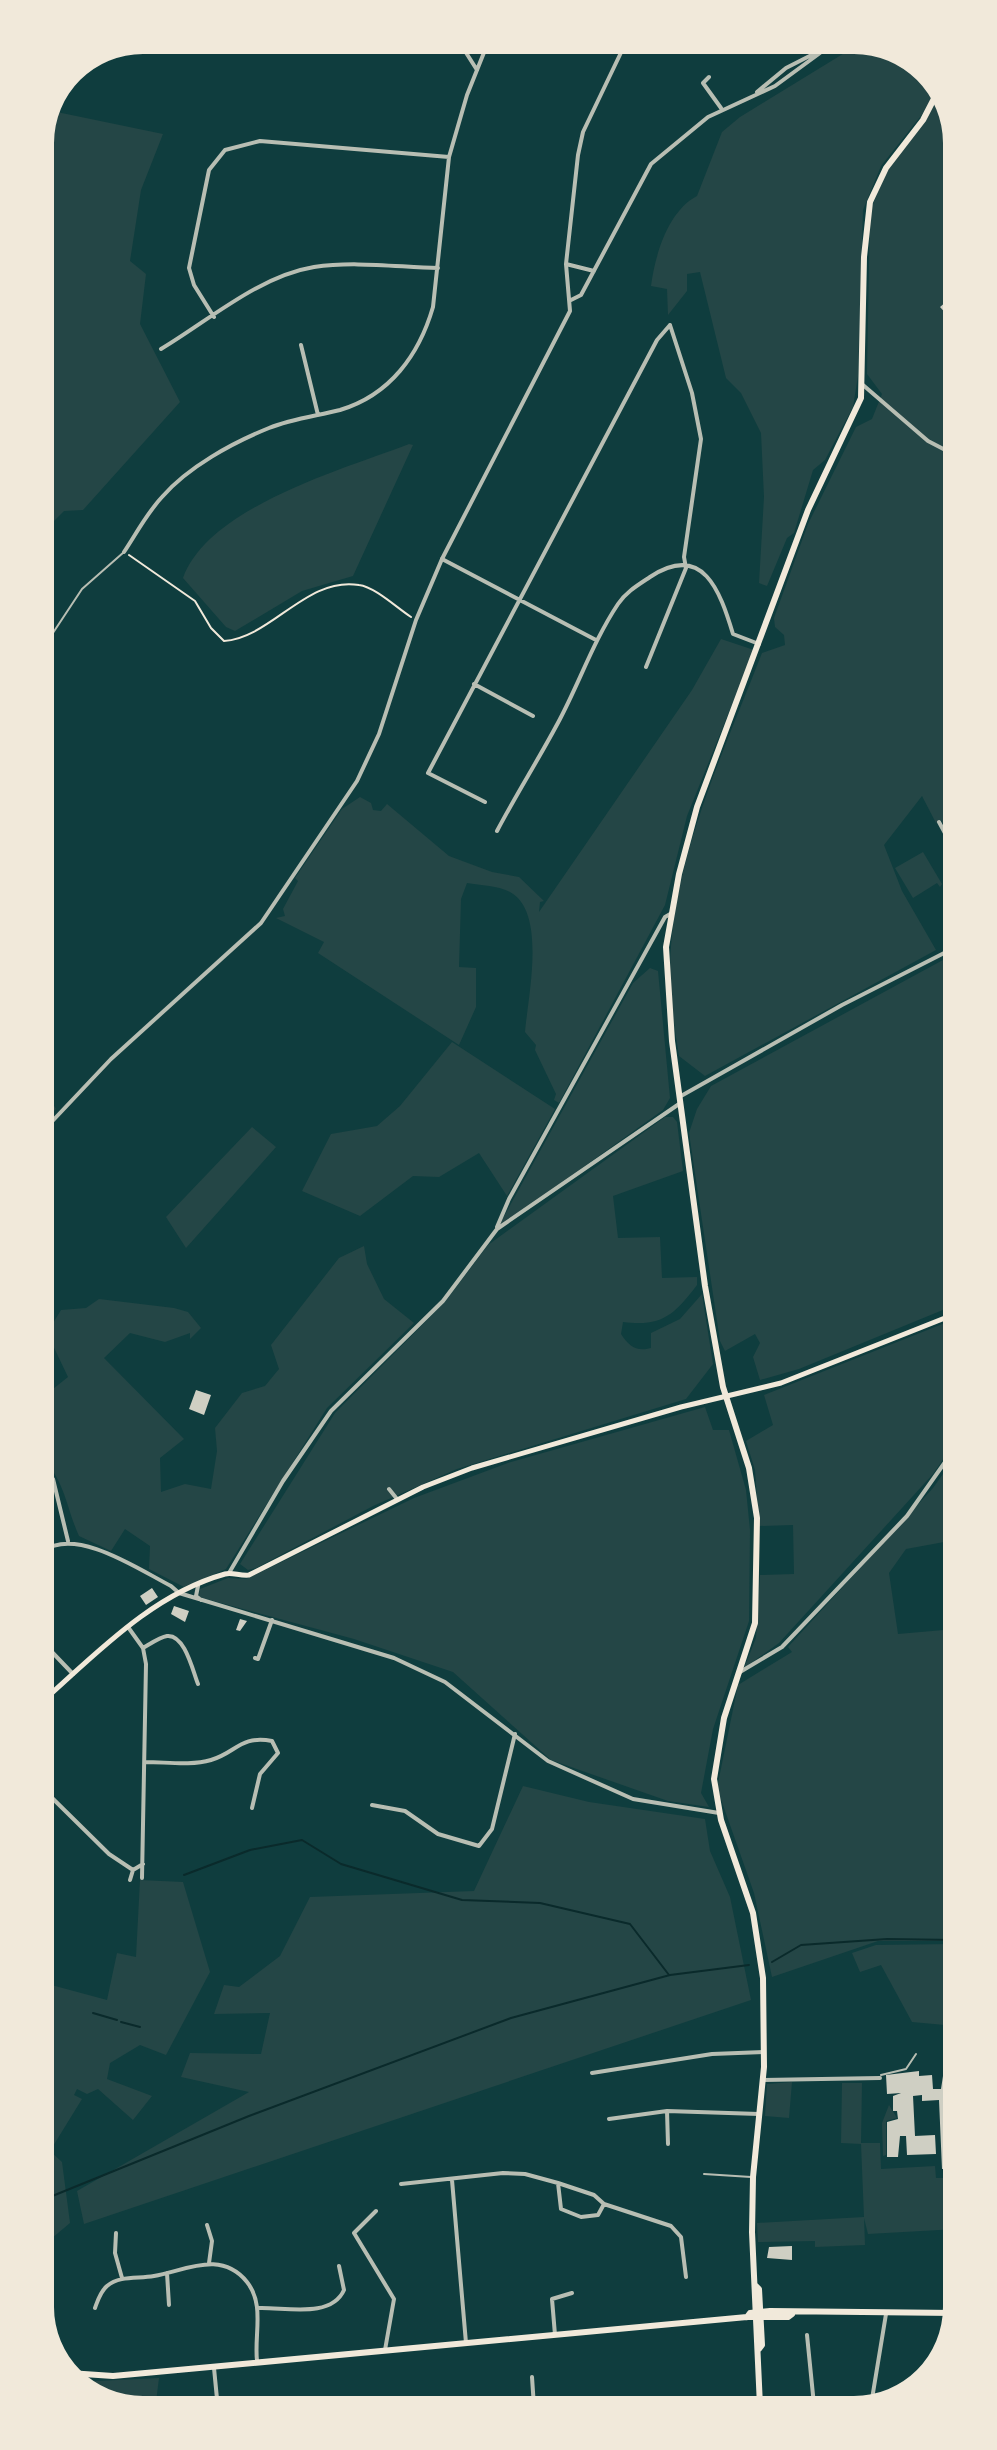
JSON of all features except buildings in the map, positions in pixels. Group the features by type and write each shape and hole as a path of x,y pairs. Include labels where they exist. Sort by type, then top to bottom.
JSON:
{"main road":[{"path":"760,2396 759,2289 755,2285 753,2177 765,2052 759,1940 719,1813 715,1758 724,1718 757,1613 757,1518 752,1478 726,1396 705,1286 679,1101 665,967 672,913 693,817 808,510 859,406 863,385 867,211 886,168 923,120 933,102"},
{"path":"54,1691 128,1627 179,1593 229,1573 249,1575 397,1499 529,1450 781,1383 943,1319"},
{"path":"85,2374 113,2376 758,2315 942,2313"}],"street":[{"path":"466,54 477,70"},
{"path":"124,552 161,497 176,483 225,450 270,428 368,398 406,366 427,328 438,268 449,157 483,54"},
{"path":"54,1119 111,1059 261,923 357,781 379,734 416,620 442,559 561,332 571,300 566,288 566,264 572,188 581,137 620,54"},
{"path":"757,92 785,68 818,54"},
{"path":"571,300 579,297 651,164 721,108 775,86 819,54"},
{"path":"709,77 703,83 721,108"},
{"path":"214,317 194,285 189,268 209,170 225,150 242,143 260,141 449,157"},
{"path":"566,264 594,271"},
{"path":"161,349 272,281 314,267 438,268"},
{"path":"485,802 428,773 657,340 670,325 692,393 701,439 684,557 686,563 646,667"},
{"path":"301,345 318,415"},
{"path":"863,385 928,441 943,449"},
{"path":"442,559 596,640"},
{"path":"497,831 561,716 596,640 630,590 674,563 686,563 710,579 730,616 733,634 760,644"},
{"path":"474,684 533,716"},
{"path":"939,822 943,829"},
{"path":"229,1573 283,1481 331,1411 443,1301 497,1229 509,1199 590,1052 665,917 672,913"},
{"path":"497,1229 679,1101 842,1005 943,954"},
{"path":"740,1672 782,1647 907,1516 943,1465"},
{"path":"54,1483 68,1541"},
{"path":"389,1489 397,1499"},
{"path":"54,1547 68,1541 123,1561 179,1593 370,1649 445,1682 548,1761 633,1799 719,1813"},
{"path":"198,1586 196,1596 207,1603"},
{"path":"255,1658 258,1659 272,1620"},
{"path":"128,1627 143,1648 147,1670 142,1878"},
{"path":"143,1648 167,1636 175,1637 181,1643 198,1684"},
{"path":"54,1654 73,1674"},
{"path":"372,1805 405,1811 438,1834 479,1846 492,1829 515,1734"},
{"path":"146,1762 203,1762 216,1759 242,1743 272,1741 278,1753 260,1774 252,1808"},
{"path":"54,1800 109,1854 133,1870"},
{"path":"130,1880 133,1870 143,1864"},
{"path":"592,2073 712,2054 765,2052"},
{"path":"763,2080 880,2078"},
{"path":"667,2111 668,2144"},
{"path":"609,2119 667,2111 759,2114"},
{"path":"401,2184 503,2173 525,2174 558,2183 594,2195 604,2204 671,2226 681,2237 686,2277"},
{"path":"452,2180 466,2343"},
{"path":"558,2183 561,2209 581,2217 598,2215 604,2204"},
{"path":"376,2211 354,2233 394,2299 385,2350"},
{"path":"207,2225 212,2241 209,2263"},
{"path":"116,2233 115,2253 122,2278"},
{"path":"95,2308 104,2288 122,2278 167,2273 209,2263 229,2268 245,2280 258,2308 257,2361"},
{"path":"258,2308 307,2310 332,2304 344,2290 339,2266"},
{"path":"167,2273 169,2305"},
{"path":"555,2335 552,2299 572,2293"},
{"path":"873,2394 886,2314"},
{"path":"807,2335 813,2396"},
{"path":"213,2366 216,2396"},
{"path":"532,2377 533,2396"}],"lane":[{"path":"54,631 82,589 124,552"},
{"path":"880,2078 881,2073 906,2069 916,2054"},
{"path":"704,2174 753,2177"}],"path":[{"path":"124,552 195,601 211,628 224,641 237,640 298,603 338,585 361,585 416,620"}],"shaded area":[{"path":"843,54 871,56 899,66 917,80 932,101 881,166 863,210 858,376 853,407 825,460 813,470 794,533 787,538 767,586 759,583 764,497 761,433 741,393 726,378 700,272 687,274 687,291 668,315 667,289 651,286 660,248 671,223 678,212 697,196 722,132 740,117"},
{"path":"934,105 943,143 943,824 941,820 936,823 922,796 884,845 902,891 936,950 705,1076 679,1056 670,973 676,908 706,796 762,653 785,645 784,635 775,627 774,618 808,524 856,427 872,419 882,394 867,374 870,211 887,171"},
{"path":"60,113 163,134 141,190 130,261 146,274 140,324 180,402 83,510 64,511 54,521 54,137"},
{"path":"413,445 353,576 302,591 235,631 226,627 183,578 197,553 248,511 316,479"},
{"path":"721,639 754,650 687,816 665,905 559,1103 554,1100 556,1094 535,1050 536,1045 525,1032 532,936 521,902 510,892 467,883 461,899 459,967 476,968 476,1007 459,1045 318,953 324,942 276,918 285,916 283,909 298,881 295,878 342,809 360,797 371,803 373,810 381,811 387,804 449,856 492,872 519,877 544,901 540,902 539,912 692,690"},
{"path":"923,852 942,884 940,887 937,883 913,898 895,868"},
{"path":"943,960 943,1310 799,1369 760,1380 753,1357 760,1343 755,1334 725,1351 720,1341 689,1133 697,1109 711,1086"},
{"path":"650,968 658,971 670,1098 663,1110 497,1229 633,983"},
{"path":"452,1042 555,1109 507,1196 479,1153 439,1177 413,1176 360,1216 302,1191 331,1134 377,1126 400,1106"},
{"path":"665,1117 673,1117 677,1122 683,1171 613,1196 618,1238 660,1237 662,1278 697,1277 697,1285 666,1317 648,1323 623,1322 621,1334 633,1347 651,1348 651,1333 680,1319 702,1294 713,1364 686,1399 457,1469 373,1506 256,1568 248,1570 240,1564 335,1413 445,1302 488,1245"},
{"path":"252,1127 276,1147 186,1248 166,1217"},
{"path":"364,1246 367,1264 384,1299 414,1323 327,1408 226,1569 184,1587 149,1569 150,1546 125,1529 111,1551 79,1536 54,1473 54,1388 68,1377 54,1348 54,1322 61,1310 86,1308 99,1299 188,1312 201,1328 190,1339 190,1333 165,1342 130,1333 104,1358 184,1439 160,1458 161,1492 185,1484 211,1489 217,1451 215,1428 242,1393 265,1386 279,1369 271,1345 339,1258"},
{"path":"943,1324 943,1459 779,1643 744,1668 756,1638 760,1575 794,1574 793,1525 759,1526 755,1470 746,1441 773,1425 764,1395"},
{"path":"705,1407 713,1430 729,1430 746,1490 750,1530 749,1621 713,1729 701,1793 709,1807 668,1801 551,1760 453,1672 354,1639 199,1597 200,1589 228,1578 246,1579 414,1498 511,1462"},
{"path":"943,1474 943,1542 906,1549 889,1573 898,1634 943,1630 943,1941 878,1941 772,1977 754,1893 717,1788 738,1685 792,1652 788,1647"},
{"path":"523,1786 589,1802 705,1819 710,1851 730,1897 751,2000 84,2224 77,2191 249,2092 181,2077 190,2053 261,2054 270,2013 214,2014 224,1985 239,1987 280,1956 310,1897 474,1891"},
{"path":"140,1880 183,1882 210,1972 166,2055 140,2045 110,2063 107,2079 152,2096 133,2120 98,2089 87,2094 77,2089 74,2095 82,2099 54,2144 54,1986 107,2000 117,1953 136,1957"},
{"path":"943,1944 943,2025 912,2022 881,1965 860,1972 852,1953 876,1945"},
{"path":"792,2082 789,2118 765,2116 767,2084"},
{"path":"842,2083 862,2083 861,2143 880,2143 881,2169 935,2166 936,2178 943,2178 943,2230 868,2234 864,2218 865,2245 815,2247 815,2241 758,2242 757,2223 864,2217 861,2144 841,2143"},
{"path":"889,2105 897,2118 886,2121 886,2155 883,2156 882,2123"},
{"path":"54,2155 62,2162 70,2223 54,2236"},
{"path":"159,2378 157,2396 126,2394 94,2381"}],"waterway":[{"path":"184,1875 250,1850 302,1840 341,1864 462,1900 540,1903 630,1924 669,1975"},
{"path":"772,1962 801,1945 887,1939 943,1940"},
{"path":"54,2195 249,2116 511,2018 670,1975 749,1965"},
{"path":"93,2013 117,2020"},
{"path":"121,2022 140,2027"}]}
